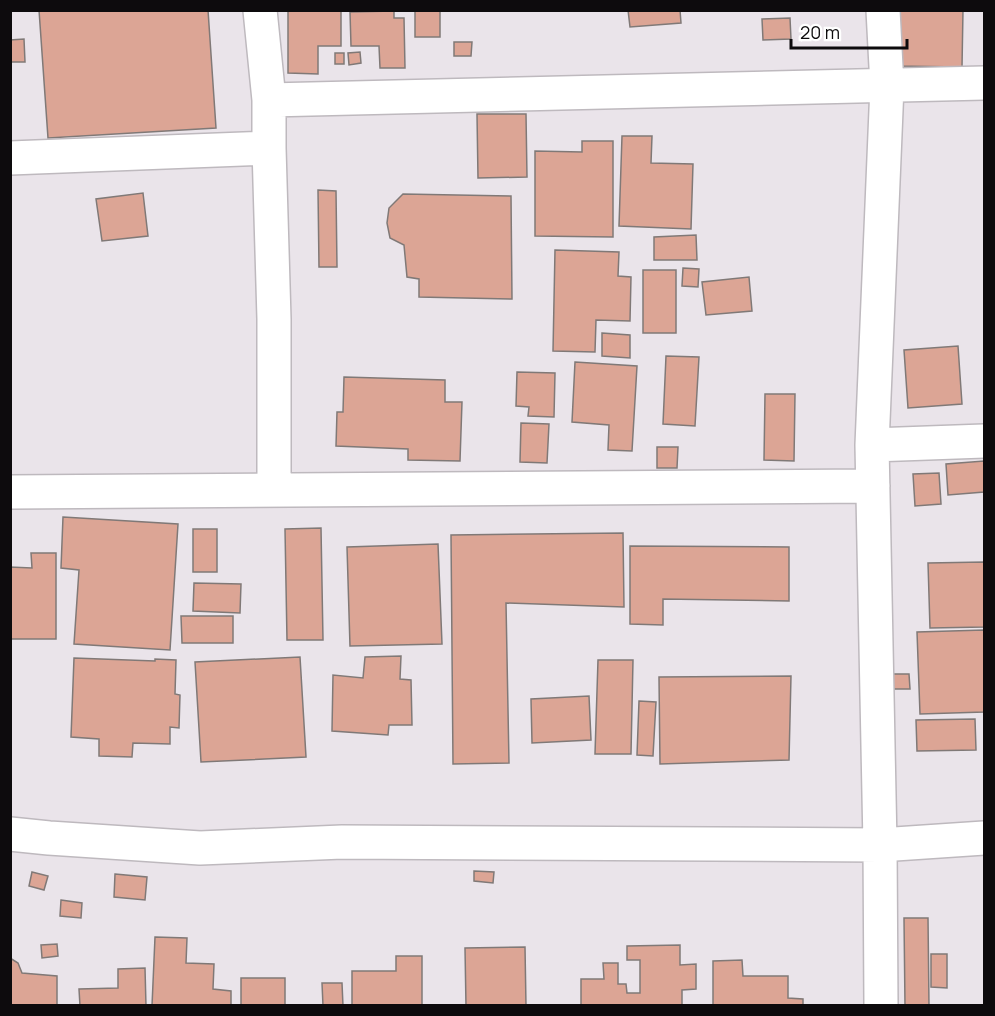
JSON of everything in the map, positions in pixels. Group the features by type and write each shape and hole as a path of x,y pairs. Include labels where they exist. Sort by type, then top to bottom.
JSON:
{"street":[{"path":"260,10 268,100 274,319 274,490"},
{"path":"881,1005 872,445 887,86 884,10"},
{"path":"268,100 984,83"},
{"path":"10,159 269,148"},
{"path":"872,445 984,441"},
{"path":"10,492 873,486"},
{"path":"10,834 200,848 342,842 880,845 984,838"}],"building":[{"path":"39,10 208,10 216,128 48,138"},
{"path":"288,10 341,10 341,46 318,46 318,74 288,73"},
{"path":"415,10 440,10 440,37 415,37"},
{"path":"628,10 680,10 681,23 630,27"},
{"path":"896,10 963,10 962,67 895,66"},
{"path":"394,11 394,18 404,18 405,68 380,68 379,46 351,46 350,12"},
{"path":"790,18 791,39 763,40 762,19"},
{"path":"24,39 25,62 10,62 10,40"},
{"path":"454,42 472,42 471,56 454,56"},
{"path":"360,52 361,63 349,65 348,53"},
{"path":"335,53 344,53 344,64 335,64"},
{"path":"477,114 526,114 527,177 478,178"},
{"path":"622,136 652,136 651,163 693,164 691,229 619,226"},
{"path":"582,141 613,141 613,237 535,236 535,151 582,152"},
{"path":"318,190 336,191 337,267 319,267"},
{"path":"143,193 148,236 102,241 96,199"},
{"path":"403,194 511,196 512,299 419,297 419,279 407,277 404,245 390,238 387,223 389,208"},
{"path":"696,235 697,260 654,260 654,237"},
{"path":"555,250 619,252 618,276 631,277 630,321 596,320 595,352 553,351"},
{"path":"683,268 699,269 698,287 682,286"},
{"path":"643,270 676,270 676,333 643,333"},
{"path":"749,277 752,311 706,315 702,282"},
{"path":"602,333 630,335 630,358 602,356"},
{"path":"958,346 962,404 908,408 904,350"},
{"path":"666,356 699,357 695,426 663,424"},
{"path":"575,362 637,366 632,451 608,450 609,425 572,422"},
{"path":"517,372 555,373 554,417 528,416 529,407 516,406"},
{"path":"344,377 445,380 445,402 462,402 460,461 408,460 408,449 336,446 337,412 343,412"},
{"path":"765,394 795,394 794,461 764,460"},
{"path":"521,423 549,424 547,463 520,462"},
{"path":"657,447 678,447 677,468 657,468"},
{"path":"984,461 984,492 948,495 946,464"},
{"path":"939,473 941,504 915,506 913,474"},
{"path":"63,517 178,524 170,650 74,644 79,570 61,568"},
{"path":"321,528 323,640 287,640 285,529"},
{"path":"193,529 217,529 217,572 193,572"},
{"path":"623,533 624,607 506,603 509,763 453,764 451,535"},
{"path":"438,544 442,644 350,646 347,547"},
{"path":"630,546 789,547 789,601 663,599 663,625 630,624"},
{"path":"31,553 56,553 56,639 10,639 10,567 32,568"},
{"path":"984,562 984,627 930,628 928,563"},
{"path":"194,583 241,584 240,613 193,611"},
{"path":"181,616 233,616 233,643 182,643"},
{"path":"984,630 984,712 920,714 917,632"},
{"path":"401,656 400,679 411,680 412,725 389,725 388,735 332,731 333,675 363,678 365,657"},
{"path":"300,657 306,757 201,762 195,662"},
{"path":"74,658 176,660 175,694 180,695 179,728 170,727 170,744 133,743 132,757 99,756 99,739 71,737"},
{"path":"598,660 633,660 631,754 595,754"},
{"path":"889,674 909,674 910,689 889,689"},
{"path":"791,676 789,760 660,764 659,677"},
{"path":"589,696 591,740 532,743 531,699"},
{"path":"639,701 656,702 653,756 637,755"},
{"path":"975,719 976,750 917,751 916,720"},
{"path":"474,871 494,872 493,883 474,881"},
{"path":"32,872 48,876 44,890 29,886"},
{"path":"115,874 147,877 145,900 114,897"},
{"path":"61,900 82,903 81,918 60,916"},
{"path":"904,918 928,918 929,1006 905,1006"},
{"path":"155,937 187,938 186,963 214,964 213,989 231,991 231,1006 152,1006"},
{"path":"57,944 58,956 42,958 41,945"},
{"path":"680,945 680,965 696,964 696,989 682,990 682,1006 581,1006 581,979 604,979 603,963 618,963 618,984 626,984 627,993 640,993 640,960 627,960 627,946"},
{"path":"525,947 526,1006 466,1006 465,948"},
{"path":"931,954 947,954 947,988 931,987"},
{"path":"396,956 422,956 422,1006 352,1006 352,971 396,971"},
{"path":"10,958 18,963 22,973 57,976 57,1006 10,1006"},
{"path":"742,960 743,976 788,976 788,998 803,999 803,1006 713,1006 713,961"},
{"path":"145,968 146,1006 80,1006 79,989 118,988 118,969"},
{"path":"241,978 285,978 285,1006 241,1006"},
{"path":"322,983 342,983 343,1006 323,1006"}]}
